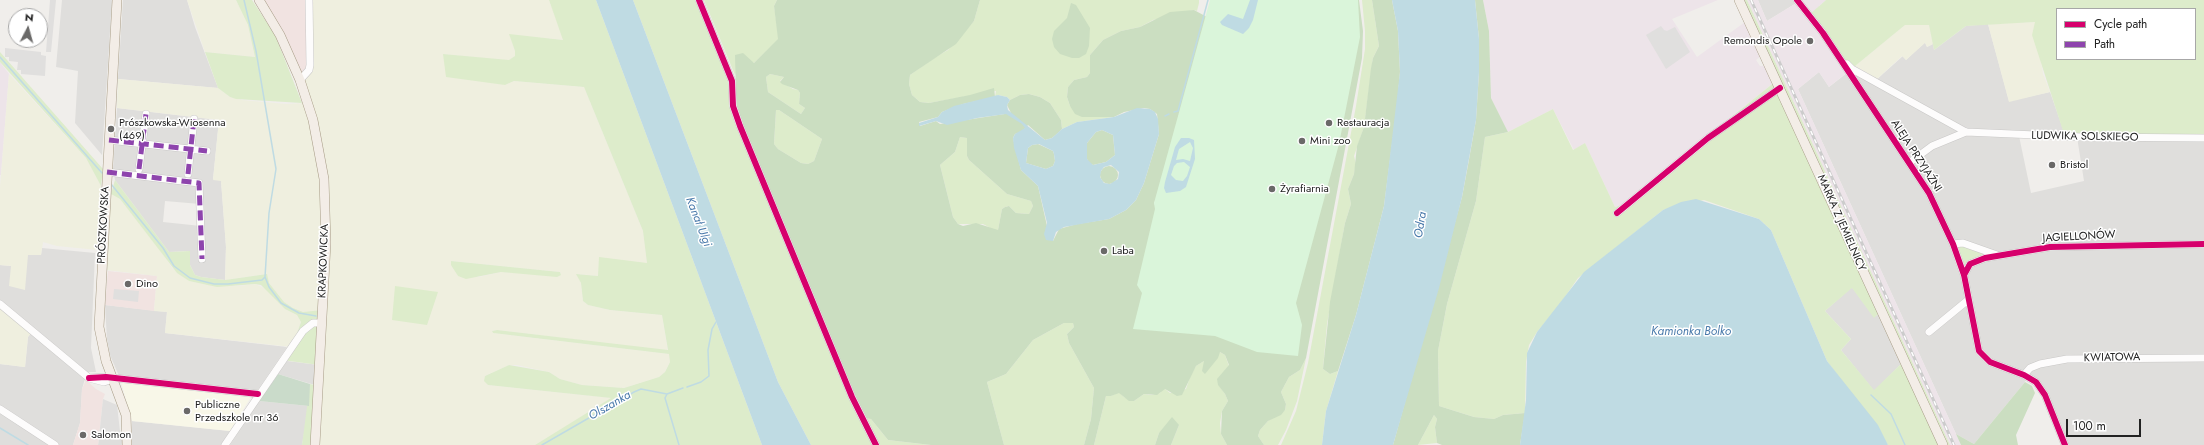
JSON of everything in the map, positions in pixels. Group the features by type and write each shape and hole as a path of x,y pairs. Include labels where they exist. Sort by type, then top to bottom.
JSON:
{"main road":[{"name":"PRÓSZKOWSKA","path":"117,0 106,172 99,327 102,348 126,415 128,445"},
{"name":"KRAPKOWICKA","path":"259,0 280,35 300,80 314,127 324,179 326,224 315,445"},
{"name":"MARKA Z JEMIELNICY","path":"1739,0 1943,445"}],"street":[{"path":"300,80 310,65 309,0"},
{"path":"699,0 732,82 734,106 740,126 852,397 876,445"},
{"name":"ALEJA PRZYJAŹNI","path":"1797,0 1823,33 1929,193 1953,244 1964,275 1978,347 1981,353 1990,362 2024,375 2036,382 2045,395 2064,445"},
{"name":"LUDWIKA SOLSKIEGO","path":"1840,58 1852,69 1966,132"},
{"path":"1618,213 1708,138 1780,88"},
{"path":"139,169 146,114"},
{"path":"188,174 194,120"},
{"name":"LUDWIKA SOLSKIEGO","path":"1909,163 1932,146 1966,132 2077,137 2204,138"},
{"path":"109,140 207,151"},
{"path":"106,172 199,183 202,259"},
{"name":"JAGIELLONÓW","path":"1953,244 1963,243 1997,255"},
{"name":"JAGIELLONÓW","path":"1964,275 1966,268 1974,262 1997,255 2050,247 2079,245 2204,244"},
{"path":"1929,332 1968,300"},
{"path":"0,304 89,378 104,382 113,379 258,394"},
{"path":"225,445 258,394 308,326 313,323 322,323"},
{"name":"KWIATOWA","path":"2024,375 2030,368 2040,364 2067,359 2204,358"},
{"path":"0,409 44,442 55,445"}],"shaded area":[{"path":"50,0 56,0 51,52 46,52 46,48 48,48"},
{"path":"62,0 112,0 102,155 75,123 78,71 56,67"},
{"path":"123,0 187,0 195,27 218,88 118,79"},
{"path":"259,0 309,0 310,65 300,80"},
{"path":"1483,0 1718,0 1672,19 1697,57 1745,22 1760,57 1756,60 1760,66 1765,66 1772,84 1622,205 1615,207 1585,143 1574,150 1553,109 1508,132 1491,98 1489,31"},
{"path":"1747,0 1758,0 1767,21 1798,2 1797,0 1826,0 1819,6 1849,71 1829,87 1819,72 1798,89 1961,445 1950,445"},
{"path":"1758,0 1797,0 1798,2 1767,21"},
{"path":"1988,24 2009,101 2050,92 2064,132 2065,137 2019,136 2031,193 2084,181 2077,137 2204,138 2204,445 2065,445 2045,395 2024,375 2025,382 1974,444 1956,434 1798,89 1819,72 1829,87 1852,69 1875,81 1903,56 1906,60 1925,42 1927,47 1933,44 1934,50 1966,26"},
{"path":"1661,26 1667,31 1675,27 1690,52 1666,69 1646,35"},
{"path":"5,48 41,52 41,55 46,56 45,76 21,74 21,70 17,70 18,62 9,61 9,57 5,57"},
{"path":"0,62 9,74 1,175 0,175"},
{"path":"117,108 219,120 213,179 221,180 226,247 225,280 195,275 190,265 189,251 169,252 115,180 113,169","holes":["165,201 200,204 201,226 163,222"]},
{"path":"42,248 95,253 91,348 96,372 89,372 86,375 82,389 80,423 73,445 0,445 0,364 25,367 28,337 30,334 0,304 0,265 11,266 28,255 41,255"},
{"path":"108,271 157,276 154,311 105,305"},
{"path":"1852,287 1874,317 1881,312 1904,361 1874,391 1841,350 1851,339 1825,311"},
{"path":"114,289 139,291 138,302 113,299"},
{"path":"105,305 167,312 165,333 287,347 257,391 119,376 110,355 107,339"},
{"path":"287,361 319,365 318,386 278,374"},
{"path":"86,380 96,389 105,394 103,399 98,445 73,445 80,423 82,389"},
{"name":"Publiczne Przedszkole nr 36","path":"121,382 251,395 251,397 230,431 132,421"},
{"path":"103,399 117,405 121,440 99,437"},
{"path":"259,401 309,406 302,445 230,445"},
{"path":"132,421 230,431 221,445 132,445"},
{"path":"99,437 123,440 124,445 98,445"}],"green space":[{"path":"187,0 236,0 248,25 255,57 205,52"},
{"path":"236,0 252,0 275,35 302,103 236,99 230,97 218,88 205,52 255,57 248,25"},
{"path":"309,0 549,0 564,40 510,35 515,56 509,61 443,54 505,85 514,81 584,87 643,231 647,263 598,276 577,274 581,283 583,301 588,305 610,310 662,315 668,351 497,330 492,331 493,333 669,354 670,362 665,372 659,377 624,388 582,385 560,379 549,372 517,365 509,365 485,376 488,385 612,398 535,445 315,445 322,310 303,312 293,308 284,302 269,283 266,274 225,280 226,247 221,181 213,180 219,120 117,108 118,79 218,88 230,97 242,100 286,104 307,103 300,80 307,72","holes":["451,261 560,272 561,275 501,272 479,277 458,276"]},
{"path":"549,0 596,0 762,445 535,445 611,398 488,385 484,381 485,376 509,365 549,372 560,379 582,385 624,388 659,377 665,372 670,362 669,354 493,333 492,331 497,330 668,350 662,315 610,310 588,305 583,301 581,283 576,274 598,276 599,257 647,263 643,231 584,87 514,81 505,85 446,77 443,54 509,60 515,56 515,51 509,34 563,40"},
{"path":"633,0 695,0 871,419 888,440 931,445 811,445 778,382"},
{"path":"704,0 777,0 774,6 779,39 754,63 750,61 737,70 735,75"},
{"path":"777,0 980,0 974,21 956,44 910,75 909,84 912,95 920,102 929,103 970,95 994,88 995,97 963,104 942,112 938,117 919,122 920,126 936,121 940,124 1011,113 1007,105 1010,100 1020,95 1029,94 1040,97 1050,103 1061,120 1062,129 1059,132 1052,138 1045,140 1028,125 1023,131 1015,134 1013,138 1021,170 1038,186 1047,226 1053,241 1059,229 1077,224 1109,219 1126,210 1136,200 1144,183 1159,134 1157,114 1150,109 1144,108 1124,112 1114,117 1082,117 1075,114 1070,106 1067,97 1068,87 1074,80 1087,77 1090,73 1090,55 1103,40 1121,31 1140,27 1170,12 1194,10 1207,17 1162,187 1154,203 1157,210 1283,0 1359,0 1363,31 1362,58 1306,358 1300,370 1289,377 1281,392 1286,404 1285,410 1281,415 1268,421 1260,430 1258,436 1264,445 1227,445 1221,434 1222,411 1228,401 1218,385 1217,379 1229,365 1225,355 1220,352 1218,358 1205,374 1202,371 1204,361 1196,366 1182,395 1177,396 1165,389 1157,395 1144,394 1134,401 1129,401 1119,393 1106,396 1094,445 1084,445 1091,419 1094,388 1069,343 1067,334 1074,327 1073,323 1064,323 1033,340 1006,374 987,382 1004,445 931,445 888,440 871,419 862,417 740,126 734,98 736,92 735,55 743,53 754,63 778,39 774,6","holes":["770,74 784,77 780,82 782,84 798,90 800,93 799,104 805,108 801,114 768,92 766,77","776,110 779,110 822,139 814,161 808,164 801,163 778,149 774,144","960,137 967,138 967,156 969,160 1007,194 1031,201 1033,206 1029,214 1016,213 1009,206 1005,207 1002,209 998,230 976,223 963,226 958,224 953,217 940,165 955,152"]},
{"path":"980,0 1199,0 1199,3 1197,11 1194,10 1153,20 1140,27 1121,31 1103,40 1090,55 1090,73 1087,77 1074,80 1068,87 1067,97 1070,106 1092,117 1114,117 1077,122 1062,129 1061,120 1050,103 1040,97 1029,94 1020,95 1010,100 1007,97 998,95 995,97 996,91 929,103 920,102 912,95 909,84 910,75 948,50 974,21"},
{"path":"1210,0 1358,0 1360,37 1339,144 1296,303 1302,325 1298,356 1257,352 1215,336 1133,329 1142,293 1137,285 1155,209 1154,203"},
{"path":"1362,0 1372,0 1379,46 1373,58 1364,127 1354,156 1356,164 1348,189 1351,204 1345,223 1327,324 1323,369 1330,374 1338,371 1326,411 1322,445 1281,445 1296,411 1308,363 1356,106 1365,49"},
{"path":"1372,0 1392,0 1398,31 1400,72 1397,105 1384,206 1356,315 1338,371 1330,374 1323,369 1330,302 1345,223 1351,204 1348,189 1354,174 1357,146 1364,127 1371,68 1373,58 1379,46"},
{"path":"1475,0 1483,0 1489,31 1491,98 1508,132 1485,137 1476,201 1447,304 1438,351 1439,406 1474,417 1494,419 1503,415 1525,413 1520,445 1442,445 1437,443 1435,427 1437,419 1434,415 1418,445 1393,445 1462,197 1468,165 1476,120 1479,72 1479,39"},
{"path":"1739,0 1747,0 1950,445 1888,445 1827,361 1771,230 1759,219 1704,200 1663,210 1578,278 1558,307 1537,332 1529,345 1526,362 1525,413 1503,415 1494,419 1474,417 1439,406 1438,351 1447,304 1476,201 1485,137 1508,132 1553,109 1573,150 1585,143 1615,207 1622,205 1776,81","holes":["1852,288 1874,318 1880,312 1904,361 1874,390 1841,350 1851,339 1825,311"]},
{"path":"1826,0 2204,0 2204,138 2065,137 2032,35 2035,22 1966,26 1934,50 1929,25 1905,25 1849,71 1809,15"},
{"path":"1071,3 1076,5 1090,28 1089,46 1086,54 1079,58 1072,58 1060,54 1054,47 1052,39 1054,31 1067,18"},
{"path":"2035,22 2043,74 2050,92 2009,102 1988,24"},
{"path":"1905,25 1929,25 1933,44 1927,47 1925,43 1906,60 1902,56 1877,79 1855,66"},
{"path":"0,52 103,169 101,186 86,158 0,62"},
{"path":"9,74 86,158 101,186 98,250 57,246 43,242 41,255 28,255 25,290 9,286 11,266 0,265 0,187"},
{"path":"770,74 784,77 780,81 793,89 798,90 800,93 799,104 805,108 801,114 768,92 766,77"},
{"path":"776,110 779,110 822,139 814,161 808,164 801,163 778,149 774,144"},
{"path":"1102,130 1113,135 1115,155 1106,162 1093,165 1089,163 1087,159 1087,143 1096,132"},
{"path":"960,137 967,138 967,156 969,160 1007,194 1031,201 1033,206 1029,214 1016,213 1009,206 1005,207 1002,209 998,230 994,230 983,224 958,224 953,217 940,165 955,152"},
{"path":"1038,144 1053,151 1055,161 1053,166 1046,169 1026,163 1028,148 1032,145"},
{"path":"1105,166 1113,166 1118,171 1116,182 1113,184 1105,184 1100,179 1100,171"},
{"path":"115,180 169,252 190,251 190,265 195,275 225,280 267,274 269,283 284,302 293,308 303,312 322,310 319,365 282,360 292,347 301,322 297,315 285,309 261,285 255,284 217,287 189,281 177,273 120,199 111,194"},
{"path":"111,194 120,199 161,251 172,268 189,281 208,285 239,286 255,284 266,289 285,309 297,315 301,322 292,347 165,333 167,312 154,311 157,276 106,270"},
{"path":"1953,244 1997,255 1985,258 1965,271"},
{"path":"451,261 560,272 561,275 557,277 501,272 466,279 458,276 451,265"},
{"path":"395,286 438,292 427,325 392,320"},
{"path":"0,304 33,331 28,337 25,367 0,364"},
{"path":"1064,323 1073,323 1074,327 1067,334 1069,343 1094,388 1091,419 1084,445 1004,445 987,382 1006,374 1033,340"},
{"path":"1220,352 1225,355 1229,366 1218,379 1218,384 1228,401 1222,411 1220,423 1221,434 1227,445 1171,445 1179,425 1159,433 1155,445 1094,445 1106,396 1111,396 1119,392 1124,397 1134,401 1144,394 1152,395 1160,393 1162,389 1165,389 1170,393 1186,389 1191,374 1196,366 1204,361 1204,366"},
{"path":"1306,358 1297,401 1286,430 1278,445 1264,445 1258,436 1260,430 1268,421 1285,410 1286,404 1281,392 1289,377 1300,370"},
{"path":"278,374 310,384 309,406 259,401"},
{"path":"2025,382 2032,386 2035,393 2016,435 2018,445 1961,445 1956,434 1974,444"},
{"path":"310,384 318,386 315,445 302,445"},
{"path":"1434,415 1437,419 1435,427 1437,443 1418,445"},
{"path":"1172,417 1179,425 1171,445 1155,445 1159,433"}],"water":[{"name":"Kanał Ulgi","path":"596,0 633,0 778,382 811,445 762,445"},
{"path":"1250,0 1258,0 1253,20 1249,28 1243,34 1222,25 1220,22 1228,14 1243,19"},
{"name":"Odra","path":"1392,0 1475,0 1479,39 1479,72 1476,120 1462,197 1439,288 1393,445 1322,445 1326,411 1356,315 1384,206 1400,72 1398,31"},
{"path":"998,95 1007,97 1010,100 1007,105 1008,110 1045,140 1052,138 1062,129 1077,122 1114,117 1137,108 1150,109 1155,112 1158,119 1159,134 1144,183 1136,200 1126,210 1109,219 1064,227 1056,232 1053,241 1046,240 1044,234 1047,223 1038,186 1021,170 1014,148 1013,138 1015,134 1025,128 1022,124 1006,114 977,118 947,125 936,121 919,126 919,123 938,117 942,112 954,106","holes":["1102,130 1113,135 1115,155 1106,162 1093,165 1087,159 1087,143 1096,132","1039,144 1053,151 1055,161 1053,166 1046,169 1026,163 1028,148 1032,145","1111,165 1119,172 1118,179 1110,184 1104,183 1100,177 1101,171 1104,167"]},
{"path":"1181,138 1189,138 1194,140 1195,159 1186,187 1180,191 1166,193 1164,188 1165,182 1175,147","holes":["1190,142 1193,148 1190,161 1183,159 1176,160 1179,149","1184,162 1190,167 1187,176 1183,181 1176,180 1171,175 1174,166 1177,163"]},
{"name":"Kamionka Bolko","path":"1696,199 1759,219 1771,230 1827,361 1878,425 1888,445 1520,445 1526,400 1527,353 1537,332 1584,272 1663,210 1681,202"}],"waterway":[{"path":"111,184 163,248 174,266 190,278 214,284 228,284 262,280 265,277 269,213 276,169 256,51 244,0"},
{"path":"1174,112 1178,111 1208,0"},
{"path":"0,57 102,173"},
{"path":"1165,116 1169,114"},
{"path":"265,277 269,287 281,303 299,313 316,316"},
{"name":"Olszanka","path":"687,387 701,382 709,376 708,350 712,329 716,322"},
{"name":"Olszanka","path":"542,445 641,389 667,394 683,388"},
{"path":"667,394 665,398 679,445"},
{"path":"1871,395 1891,414 1905,445"},
{"name":"Olszanka","path":"0,428 28,445"}],"railway":[{"path":"1751,0 1954,445"}],"marked path":[{"path":"139,169 146,114"},
{"path":"188,174 194,119"},
{"path":"109,140 207,151"},
{"path":"107,172 199,183 202,259"}],"cycle path":[{"path":"699,0 732,81 733,106 740,126 852,397 876,445"},
{"path":"1797,0 1823,33 1929,193 1953,244 1964,275 1979,351 1990,362 2024,375 2036,382 2045,395 2065,445"},
{"path":"1617,213 1708,138 1780,88"},
{"path":"1964,275 1970,264 1985,258 2050,247 2204,244"},
{"path":"89,378 106,377 258,394"}],"place":[{"name":"Remondis Opole","path":"1810,41"},
{"name":"Restauracja","path":"1329,123"},
{"name":"Prószkowska-Wiosenna (469)","path":"111,129"},
{"name":"Mini zoo","path":"1302,141"},
{"name":"Bristol","path":"2052,165"},
{"name":"Żyrafiarnia","path":"1272,189"},
{"name":"Laba","path":"1104,251"},
{"name":"Dino","path":"128,284"},
{"name":"Publiczne Przedszkole nr 36","path":"187,411"},
{"name":"Salomon","path":"83,435"}]}
